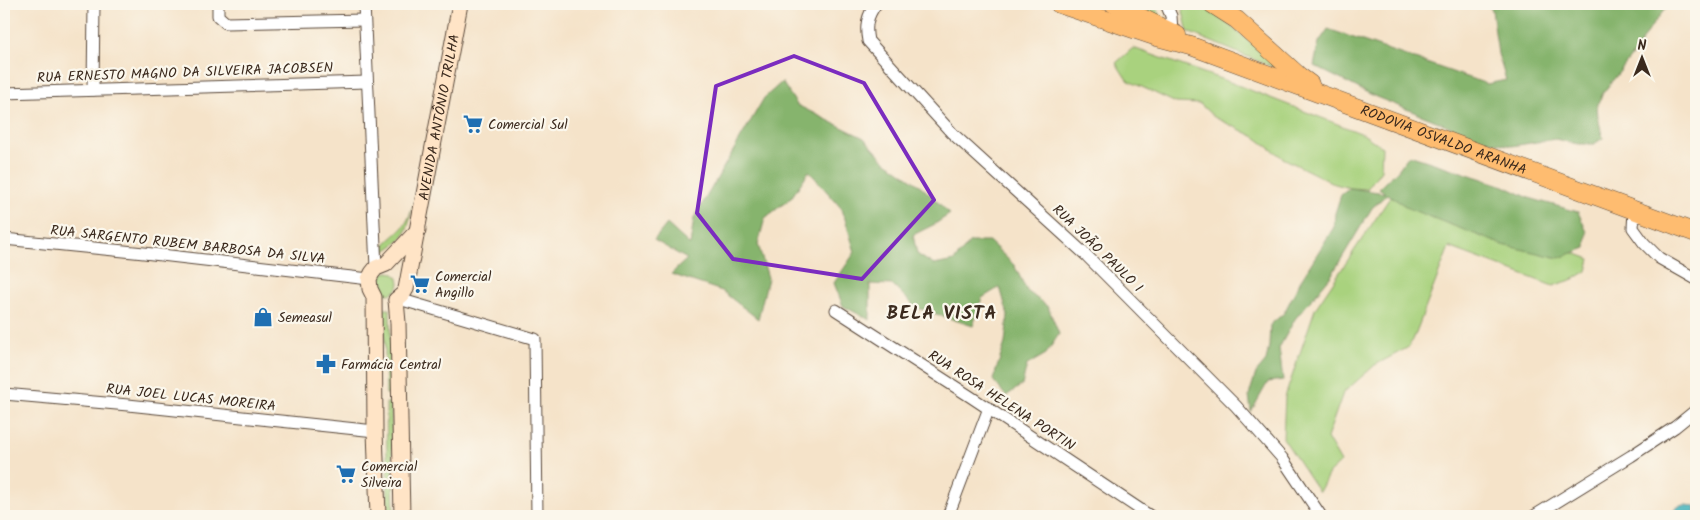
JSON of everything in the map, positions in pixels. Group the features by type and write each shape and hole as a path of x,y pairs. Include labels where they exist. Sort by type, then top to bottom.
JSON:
{"highway":[{"name":"RODOVIA OSVALDO ARANHA","path":"1060,4 1157,37 1191,46 1696,233"},
{"name":"RODOVIA OSVALDO ARANHA","path":"1114,4 1172,32 1191,46"},
{"path":"1212,4 1238,20 1299,76 1325,95"}],"main road":[{"name":"AVENIDA ANTÔNIO TRILHA","path":"402,516 398,299 406,289 460,4"},
{"path":"378,516 374,297 370,289 377,271 418,230"},
{"path":"377,271 399,268 407,280"},
{"path":"374,297 384,302 398,299"}],"street":[{"path":"94,4 94,90"},
{"path":"218,4 218,16 226,23 364,20"},
{"path":"364,4 377,271"},
{"name":"RUA JOÃO PAULO I","path":"876,4 867,20 868,41 952,133 1087,256 1236,406 1282,458 1321,516"},
{"path":"1166,4 1171,16 1172,32"},
{"name":"RUA ERNESTO MAGNO DA SILVEIRA JACOBSEN","path":"4,93 367,82"},
{"path":"1634,211 1633,228 1644,243 1660,258 1696,279"},
{"name":"RUA SARGENTO RUBEM BARBOSA DA SILVA","path":"4,239 144,253 377,271"},
{"path":"398,299 535,339 537,516"},
{"name":"RUA ROSA HELENA PORTIN","path":"836,310 989,408 1150,516"},
{"name":"RUA JOEL LUCAS MOREIRA","path":"4,394 138,406 375,432"},
{"path":"948,516 989,408"},
{"path":"1534,516 1631,456 1675,427 1696,410"}],"highlighted area":[{"path":"794,56 864,83 934,200 862,279 733,259 697,213 716,86"}],"green space":[{"path":"1128,4 1155,4 1160,19"},
{"path":"1181,4 1204,4 1287,73 1188,32"},
{"path":"1486,4 1669,4 1603,93 1597,106 1603,138 1594,144 1578,144 1555,139 1512,146 1484,140 1376,97 1314,66 1319,42 1328,29 1487,84 1506,80 1498,54 1492,10"},
{"path":"1133,48 1232,83 1363,134 1382,147 1381,170 1367,189 1350,188 1335,184 1283,158 1255,137 1214,117 1200,104 1176,103 1127,80 1116,63"},
{"path":"782,82 797,105 864,138 884,160 922,187 950,214 913,235 917,254 934,265 954,261 970,242 990,242 1014,265 1027,291 1048,307 1059,334 1046,354 1027,365 1022,385 1006,396 993,380 1005,343 1008,315 1000,287 982,298 973,326 915,307 893,285 870,284 870,320 843,306 834,283 855,252 842,209 809,171 791,198 765,218 758,244 768,278 758,319 722,291 671,274 687,259 654,240 667,224 690,245 694,218 764,98"},
{"path":"1409,155 1504,186 1529,198 1578,212 1587,232 1586,248 1559,258 1503,245 1410,209 1387,194 1372,208 1331,276 1295,319 1279,348 1283,380 1268,382 1251,412 1249,395 1256,373 1266,361 1270,325 1284,313 1302,278 1334,227 1335,213 1341,195 1350,188 1385,193 1379,188 1398,170"},
{"path":"1397,187 1590,259 1587,271 1574,279 1553,286 1449,247 1413,340 1407,348 1375,365 1343,393 1327,438 1341,462 1329,473 1319,492 1283,438 1285,397 1315,309"},
{"path":"413,206 402,237 385,251 385,244 406,223"},
{"path":"384,272 392,272 399,279 399,287 392,294 384,294 377,287 377,279"},
{"path":"384,309 390,309 391,394 386,394"},
{"path":"386,403 391,403 394,516 388,516"}],"water":[{"path":"1679,506 1696,506 1696,516 1667,516"}],"place":[{"name":"Comercial Sul","path":"473,124"},
{"name":"Comercial Angillo","path":"420,284"},
{"name":"Semeasul","path":"263,317"},
{"name":"Farmácia Central","path":"326,364"},
{"name":"Comercial Silveira","path":"346,474"}],"district":[{"name":"BELA VISTA","path":"942,312"}]}
